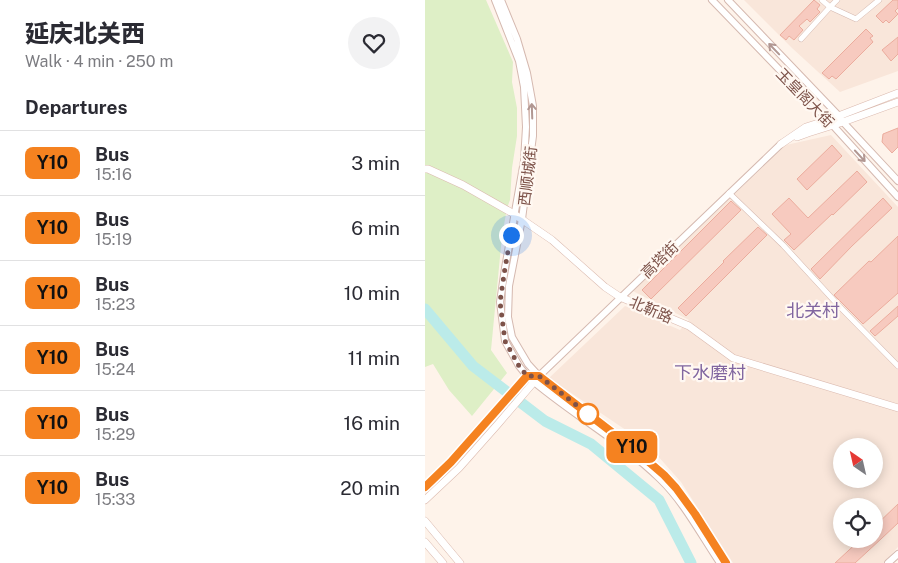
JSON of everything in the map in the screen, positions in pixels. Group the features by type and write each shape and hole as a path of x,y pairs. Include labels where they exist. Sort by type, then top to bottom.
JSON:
{"main road":[{"name":"高塔街","path":"841,119 898,93"},
{"name":"高塔街","path":"781,144 806,127 830,123 898,102"},
{"name":"北靳路","path":"425,169 463,185 515,214 552,240 605,286 621,297 689,326 733,358 898,408"},
{"path":"425,487 451,462 527,376 539,376"},
{"path":"425,500 459,468 539,376"},
{"path":"425,520 460,563"},
{"path":"425,542 443,563"}],"street":[{"name":"西顺城街","path":"495,0 519,62 524,87 526,126 524,161 500,302 505,341 527,376 618,444 670,489 720,563"},
{"name":"西顺城街","path":"501,0 525,64 533,106 533,136 522,219 509,286 508,317 512,337 528,364 539,376 635,450 664,475 695,514 726,563"},
{"name":"玉皇阁大街","path":"712,0 898,197"},
{"name":"玉皇阁大街","path":"728,0 898,181"},
{"path":"823,0 830,7 856,19 879,0"},
{"path":"801,39 837,0"},
{"name":"高塔街","path":"539,376 781,144"},
{"path":"729,193 783,245 898,366"},
{"path":"888,563 898,554"}],"shaded area":[{"path":"744,0 898,0 898,71 840,92"},
{"path":"831,135 898,207 898,547 883,563 733,563 681,482 648,445 549,378 625,306 680,330 689,320 633,291 786,145"}],"green space":[{"path":"425,0 486,0 513,62 512,82 517,108 517,136 510,200 502,236 491,350 507,373 472,416 449,390 433,364 425,367"}],"building":[{"path":"814,0 820,5 817,9 820,12 810,22 807,19 799,26 803,30 794,40 789,36 786,40 780,35"},
{"path":"893,0 898,0 898,8 895,11 898,14 889,23 886,20 883,23 876,16"},
{"path":"866,29 873,36 870,38 873,42 836,79 832,76 829,79 822,73"},
{"path":"898,37 898,54 891,61 882,50"},
{"path":"898,128 898,147 892,153 882,142 883,134"},
{"path":"832,145 842,156 807,190 797,179"},
{"path":"857,171 867,182 794,250 784,240 791,234 772,214 789,198 808,218"},
{"path":"883,198 892,208 820,279 811,269"},
{"path":"731,201 741,210 651,299 642,290"},
{"path":"758,227 767,235 686,316 678,308"},
{"path":"898,236 898,293 863,324 834,295"},
{"path":"898,306 898,316 875,336 870,331"},
{"path":"898,504 898,523 883,537 883,518"},
{"path":"851,548 871,548 855,563 835,563"}],"waterway":[{"path":"425,309 473,366 545,421 591,444 659,500 691,563"}],"bus line":[{"name":"Y10","path":"425,487 451,462 527,376 539,376 635,450 664,475 695,514 726,563"}],"district":[{"name":"北关村","path":"813,311"},
{"name":"下水磨村","path":"710,373"}],"route":[{"path":"511,235 500,302 505,341 527,376 539,376 588,414"}]}
